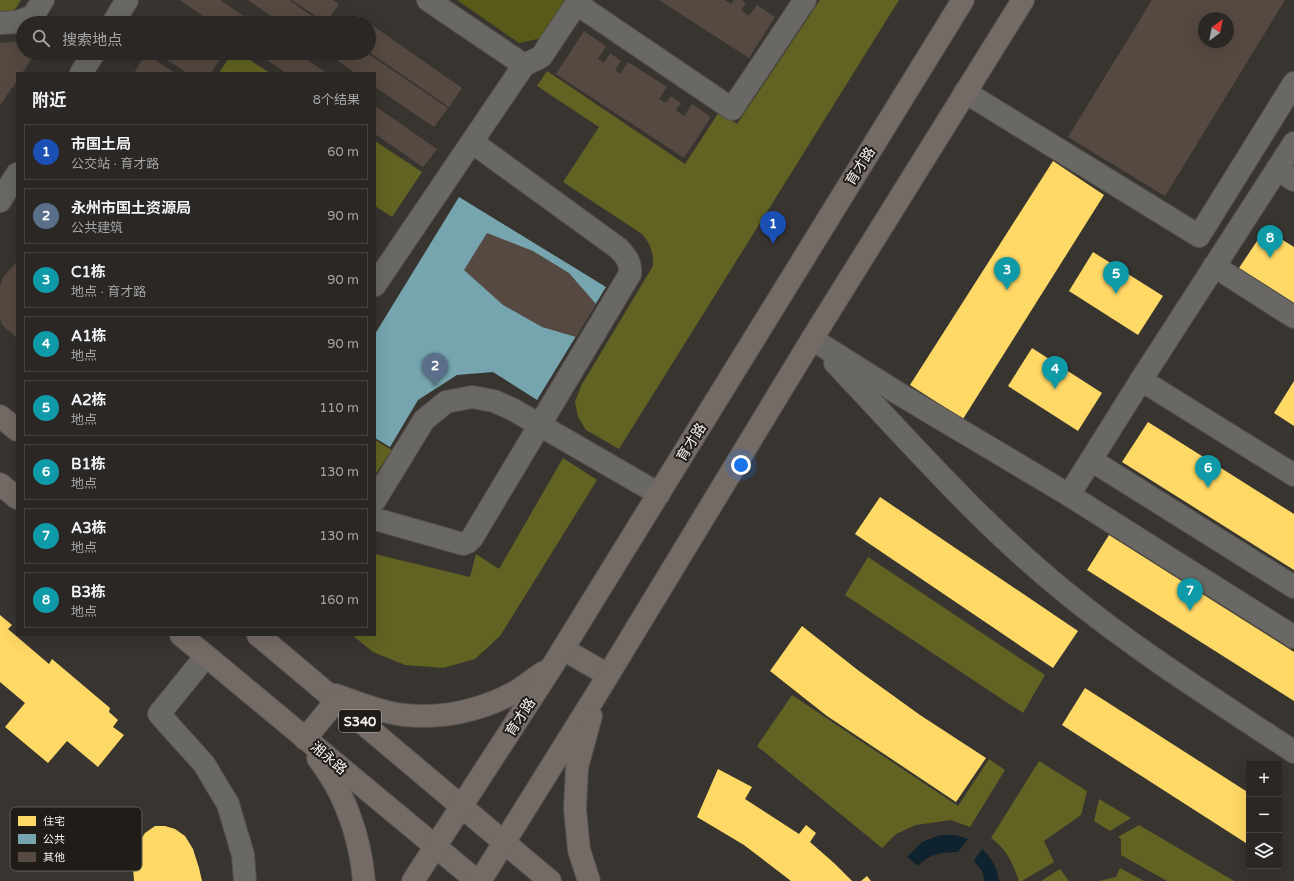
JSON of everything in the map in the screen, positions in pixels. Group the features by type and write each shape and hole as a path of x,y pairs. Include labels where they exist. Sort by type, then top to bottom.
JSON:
{"main road":[{"name":"育才路","path":"413,881 558,657 963,0"},
{"path":"478,881 596,695 812,339 1022,0"},
{"path":"0,416 16,429"},
{"path":"0,484 16,497"},
{"name":"湘永路","path":"182,636 478,881"},
{"name":"S340","path":"259,636 550,881"},
{"path":"364,881 362,864 352,822 335,784 306,739 329,695 404,715 445,715 483,707 517,691 558,657 608,675"},
{"path":"589,881 579,850 575,809 577,767 596,695"}],"street":[{"path":"33,16 43,0"},
{"path":"117,16 127,0"},
{"path":"428,0 524,65"},
{"path":"376,284 524,65 541,57 578,2 732,109 805,0"},
{"path":"0,23 16,22"},
{"path":"82,72 89,60"},
{"path":"965,92 1199,236 1294,83"},
{"path":"376,519 463,544 468,542 472,538 627,282 630,274 631,265 626,255 618,248 472,142"},
{"path":"1069,495 1214,266 1285,174 1294,143"},
{"path":"0,201 16,176"},
{"path":"1214,266 1294,317"},
{"path":"812,339 901,395 1069,495 1294,637"},
{"path":"812,339 963,497 1013,546 1064,592 1123,637 1294,752"},
{"path":"1141,380 1294,475"},
{"path":"376,498 424,420 446,402 472,396 494,401 512,409 659,494"},
{"path":"1091,460 1294,587"},
{"path":"206,656 159,714 204,764 228,804 243,855 245,881"}],"shaded area":[{"path":"0,0 21,0 12,14 0,11"},
{"path":"457,0 568,0 542,38 519,43"},
{"path":"820,0 899,0 619,449 586,430 578,417 575,402 581,386 653,266 653,256 648,242 642,234 563,182 599,127 537,86 547,71 685,164 719,112 737,124"},
{"path":"227,60 250,60 268,72 220,72"},
{"path":"376,142 422,172 392,217 376,207"},
{"path":"376,441 392,450 376,474"},
{"path":"563,458 597,480 500,636 475,659 443,668 405,665 373,652 353,636 376,636 376,554 470,577 476,554 499,569"},
{"path":"868,557 1045,675 1023,713 845,595"},
{"path":"792,695 958,806 989,759 1005,770 970,827 951,820 916,825 896,834 882,848 757,746"},
{"path":"1039,761 1087,791 1081,815 1044,841 1054,862 1022,881 1019,881 1009,857 991,838"},
{"path":"1099,799 1131,818 1110,831 1094,821"},
{"path":"1139,825 1234,881 1167,881 1121,855 1121,839 1118,837"},
{"path":"1120,868 1144,881 1099,881 1116,877"},
{"path":"1060,869 1069,881 1041,881"}],"water":[{"path":"940,835 955,835 968,839 958,852 936,854 918,866 907,857 922,842"},
{"path":"982,849 994,863 999,881 985,881 982,871 974,861"}],"building: 住宅":[{"path":"1053,161 1104,195 963,419 910,385"},
{"path":"1265,229 1294,247 1294,303 1239,268"},
{"path":"1093,252 1163,296 1138,335 1069,291"},
{"path":"1032,348 1102,393 1078,431 1008,386"},
{"path":"1294,381 1294,426 1274,413"},
{"path":"1148,422 1294,514 1294,570 1122,462"},
{"path":"880,497 1078,631 1053,668 855,534"},
{"path":"1109,535 1294,652 1294,701 1087,570"},
{"path":"0,615 12,625 8,629 49,664 52,659 110,708 109,712 118,720 113,727 124,735 98,767 67,741 48,763 5,727 25,703 0,682"},
{"path":"802,626 859,671 920,715 986,758 956,802 827,716 770,671"},
{"path":"1085,688 1246,791 1246,843 1062,725"},
{"path":"718,769 752,787 745,799 799,834 806,825 816,833 810,842 852,881 791,881 744,845 697,817"},
{"path":"155,826 165,826 175,829 185,836 193,849 202,881 134,881 133,871 142,871 142,838 145,833"},
{"path":"867,876 871,881 861,881"}],"building: 公共":[{"path":"459,197 606,287 537,400 493,372 457,375 418,400 390,447 376,439 376,332"}],"building: 其他":[{"path":"180,0 220,0 244,16 203,16"},
{"path":"248,0 289,0 312,16 271,16"},
{"path":"292,0 333,0 339,4 331,16 316,16"},
{"path":"659,0 725,0 731,4 734,0 741,0 746,3 741,10 749,16 757,5 775,17 749,58"},
{"path":"1152,0 1285,0 1165,196 1068,137"},
{"path":"376,28 462,88 449,107 376,57"},
{"path":"584,31 606,46 598,59 604,63 610,53 621,61 615,70 620,74 628,62 667,87 659,99 666,103 671,96 681,103 676,110 684,116 692,104 711,117 684,158 556,74"},
{"path":"16,42 16,60 31,60 23,72 16,72 16,82 0,105 0,43"},
{"path":"376,59 448,108 434,127 376,88 376,72 354,72 337,60"},
{"path":"142,60 155,60 173,72 135,72"},
{"path":"168,60 219,60 212,72 186,72"},
{"path":"267,60 308,60 326,72 285,72"},
{"path":"376,107 437,149 423,167 376,135"},
{"path":"487,233 533,251 569,273 596,304 576,337 542,327 503,305 464,270"},
{"path":"16,263 16,337 2,325 0,319 0,285 4,276"}],"place":[{"name":"市国土局","path":"773,244"},
{"name":"B3栋","path":"1270,258"},
{"name":"C1栋","path":"1007,290"},
{"name":"A2栋","path":"1116,294"},
{"name":"永州市国土资源局","path":"435,386"},
{"name":"A1栋","path":"1055,389"},
{"name":"B1栋","path":"1208,488"},
{"name":"A3栋","path":"1190,611"}]}
